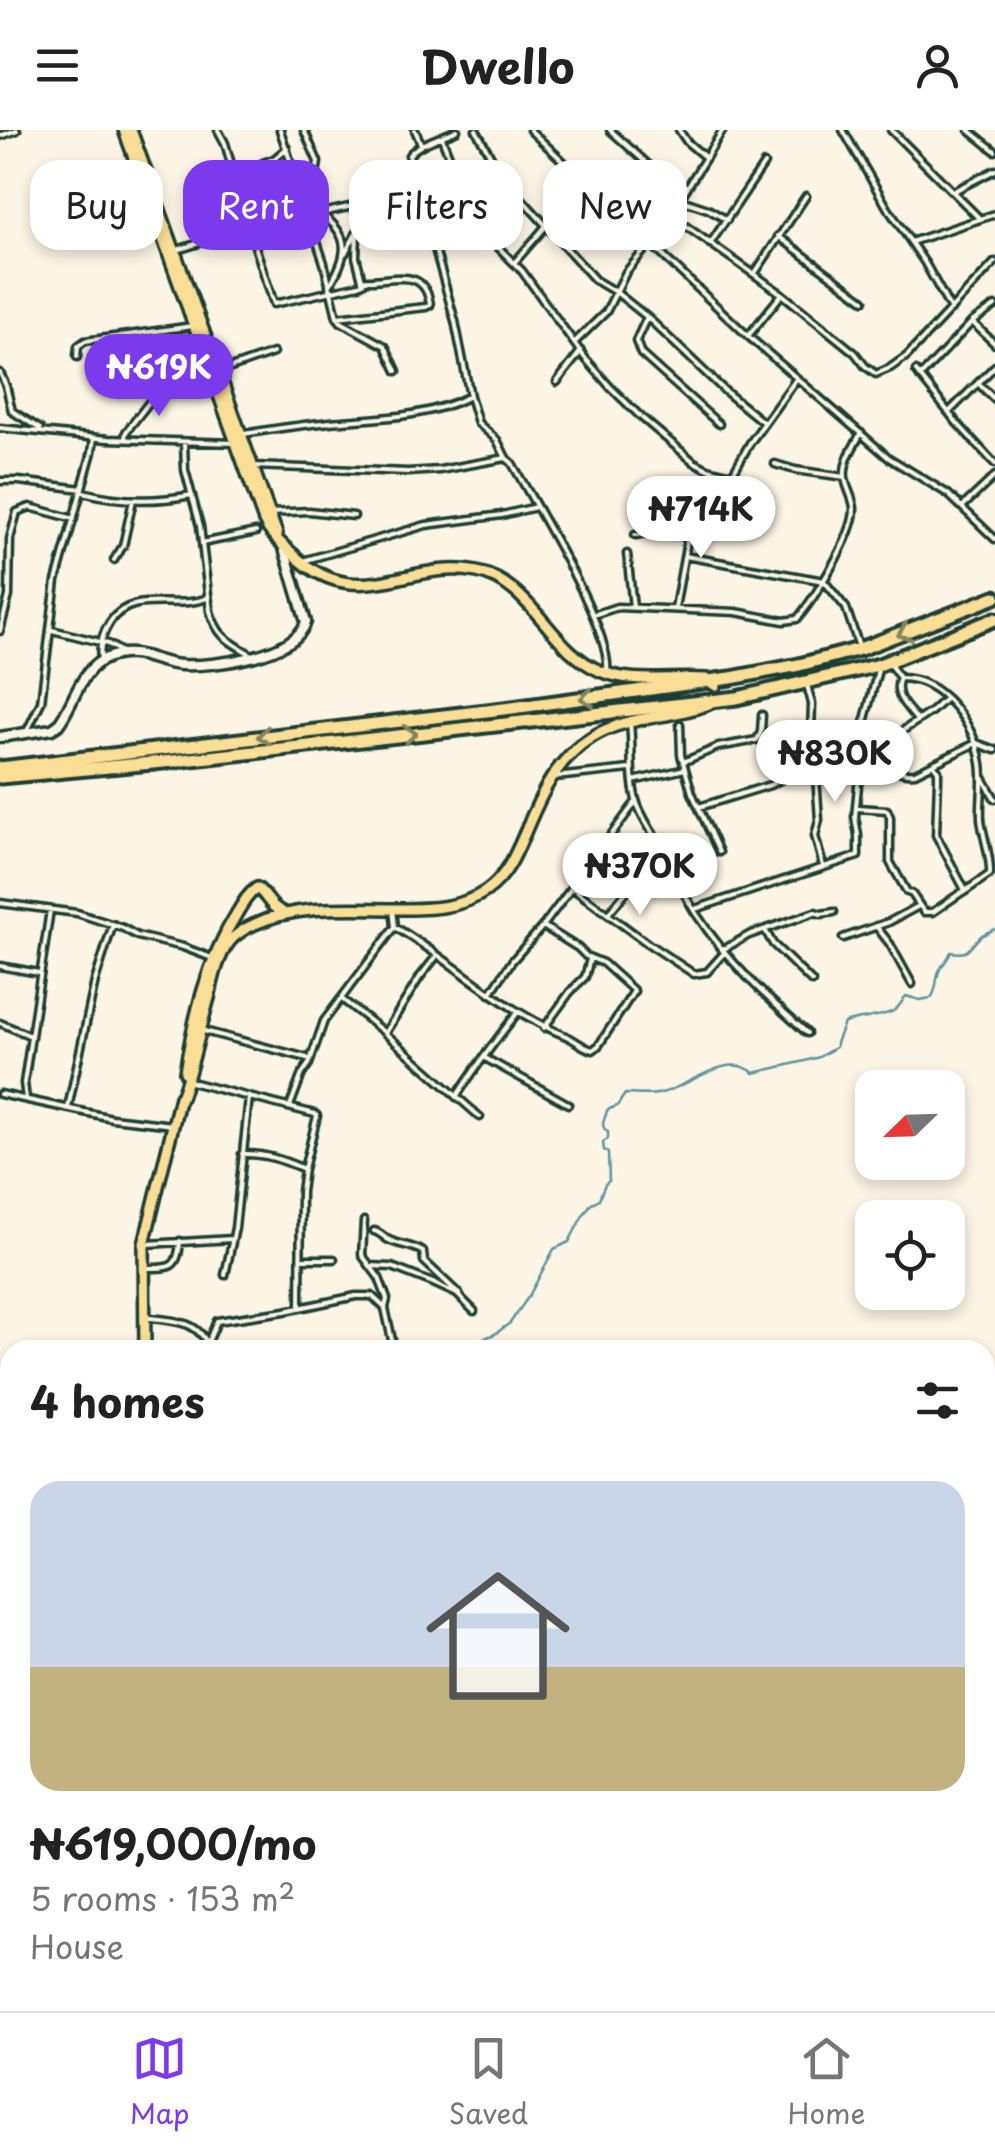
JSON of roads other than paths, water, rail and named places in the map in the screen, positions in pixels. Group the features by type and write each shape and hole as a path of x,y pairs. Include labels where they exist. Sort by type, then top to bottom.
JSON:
{"highway":[{"path":"0,777 174,760 707,692 860,648 995,597"},
{"path":"0,768 528,706 807,684 884,664 995,619"}],"main road":[{"path":"127,130 238,439 282,545"},
{"path":"127,130 194,326 218,372 264,521 282,545 322,576 354,584 459,569 489,575 519,594 570,652 587,664 634,680 707,692"},
{"path":"145,1340 144,1244 215,974 230,941 248,927 284,914 444,907 488,890 515,856 550,778 563,762 594,736 707,692"},
{"path":"180,1100 197,1013 213,958 228,928 254,889 261,890 270,906 284,914"}],"street":[{"path":"0,136 17,130"},
{"path":"218,130 229,160"},
{"path":"280,130 291,160"},
{"path":"304,130 317,160"},
{"path":"415,130 421,144"},
{"path":"409,160 411,150 457,130"},
{"path":"476,130 500,173 543,221"},
{"path":"530,130 561,160"},
{"path":"610,130 641,160"},
{"path":"679,130 706,158"},
{"path":"687,186 723,130"},
{"path":"891,130 978,218"},
{"path":"968,130 994,148"},
{"path":"846,131 887,207 951,310"},
{"path":"442,138 470,206 496,245 514,262 611,388 694,462 732,475 797,378"},
{"path":"271,160 286,148"},
{"path":"710,244 764,164"},
{"path":"954,191 995,170"},
{"path":"754,273 806,196"},
{"path":"687,200 726,220"},
{"path":"911,242 995,214"},
{"path":"329,223 338,228 344,241 343,257 330,288"},
{"path":"687,227 782,294 876,374 908,356 995,262"},
{"path":"514,262 543,230"},
{"path":"778,236 864,300"},
{"path":"343,257 349,247"},
{"path":"173,251 183,248"},
{"path":"256,250 274,304 330,288 359,286 363,282 356,250"},
{"path":"321,250 337,318 384,346 397,371"},
{"path":"435,250 478,423 497,440 512,463 592,615 605,646 607,673"},
{"path":"568,250 595,280 618,292 764,423"},
{"path":"575,342 606,312 626,272 645,250"},
{"path":"654,250 889,458 932,482 994,538"},
{"path":"337,318 430,305 428,295 409,276 362,280"},
{"path":"748,336 782,294"},
{"path":"995,306 972,322 918,374 995,464"},
{"path":"647,317 636,341 641,354 719,424"},
{"path":"972,322 995,344"},
{"path":"76,357 78,346 85,341 194,326"},
{"path":"133,335 136,344 155,353 164,383"},
{"path":"557,382 581,351"},
{"path":"218,372 273,353"},
{"path":"161,367 210,361"},
{"path":"125,439 126,432 164,383 180,372 210,361"},
{"path":"948,413 995,366"},
{"path":"0,372 12,412 44,432"},
{"path":"978,383 995,400"},
{"path":"0,428 94,438 184,442 238,439 332,422 378,420 470,396"},
{"path":"592,615 617,607 675,608 794,621 824,581 853,517 845,466 861,433"},
{"path":"27,732 41,702 56,581 94,438"},
{"path":"184,442 210,610 220,634 254,656"},
{"path":"251,466 408,472 506,458"},
{"path":"776,464 845,477"},
{"path":"962,507 995,476"},
{"path":"0,481 134,500 192,495"},
{"path":"114,560 123,546 134,500"},
{"path":"0,630 10,586 10,539 16,512 30,507 74,519"},
{"path":"301,562 426,525 502,516 536,507"},
{"path":"268,514 309,511 354,516"},
{"path":"675,608 687,536 694,525 720,517 736,520"},
{"path":"202,543 256,532"},
{"path":"636,535 687,536"},
{"path":"0,538 10,539"},
{"path":"0,737 58,725 92,667 102,660 124,654 188,665 220,663 254,656 295,639 306,622 282,545"},
{"path":"627,554 633,607"},
{"path":"685,556 824,581 846,608 860,648"},
{"path":"102,660 101,642 114,616 138,602 191,603 208,597"},
{"path":"52,630 101,642 124,654"},
{"path":"693,909 858,856 857,808 861,748 868,704 884,664 900,678 933,687 962,714 976,744 982,778 981,818 990,874 933,912 924,912 890,862 887,810 857,808"},
{"path":"900,678 897,693 917,720"},
{"path":"699,808 770,785 810,765 812,704 807,684"},
{"path":"877,748 946,698"},
{"path":"633,781 684,765 718,748 756,740 762,715"},
{"path":"629,721 633,746 630,769 636,802 693,909 750,982 807,1033"},
{"path":"680,724 684,765 719,852"},
{"path":"861,748 877,748 898,772 915,773 976,744 995,750"},
{"path":"934,764 938,771 936,836 964,885 964,892"},
{"path":"806,768 816,776 819,820 815,836 823,866"},
{"path":"552,778 630,769"},
{"path":"982,778 995,798"},
{"path":"490,994 636,802"},
{"path":"608,914 661,846"},
{"path":"572,887 646,944 694,974 707,972 722,951 765,930 814,912 834,912"},
{"path":"0,902 77,914 213,958"},
{"path":"844,938 890,922 919,906"},
{"path":"290,1106 324,1022 394,927 393,909"},
{"path":"26,1099 24,1082 50,910"},
{"path":"68,1108 94,981 113,924"},
{"path":"394,927 518,1012 593,1050 633,994 632,988 604,963 590,959 543,926"},
{"path":"876,926 912,984"},
{"path":"765,930 784,957 812,982"},
{"path":"386,1033 437,956"},
{"path":"544,1028 585,977 590,959"},
{"path":"0,966 40,974"},
{"path":"342,1000 386,1033 480,1117"},
{"path":"456,1097 518,1012"},
{"path":"0,1023 31,1036"},
{"path":"200,1030 308,1058"},
{"path":"485,1058 568,1104"},
{"path":"187,1080 317,1116 304,1169 300,1307"},
{"path":"0,1094 112,1118 173,1125"},
{"path":"225,1275 249,1097"},
{"path":"242,1154 281,1159 304,1169"},
{"path":"364,1221 362,1255 379,1278 387,1299 390,1340"},
{"path":"374,1231 423,1252 424,1260 474,1311"},
{"path":"144,1244 232,1239"},
{"path":"143,1268 176,1264 180,1242"},
{"path":"302,1259 334,1259"},
{"path":"370,1266 404,1270 462,1297"},
{"path":"209,1340 217,1321 356,1296 372,1296 386,1308"},
{"path":"144,1318 182,1321 206,1340"}],"waterway":[{"path":"480,1340 510,1323 554,1249 569,1242 591,1204 599,1199 609,1181 608,1153 603,1142 608,1139 608,1132 603,1122 607,1110 617,1106 625,1094 669,1091 718,1068 743,1067 754,1073 819,1057 836,1047 844,1023 891,1012 906,996 931,998 939,971 951,952 966,951 995,929"}]}
